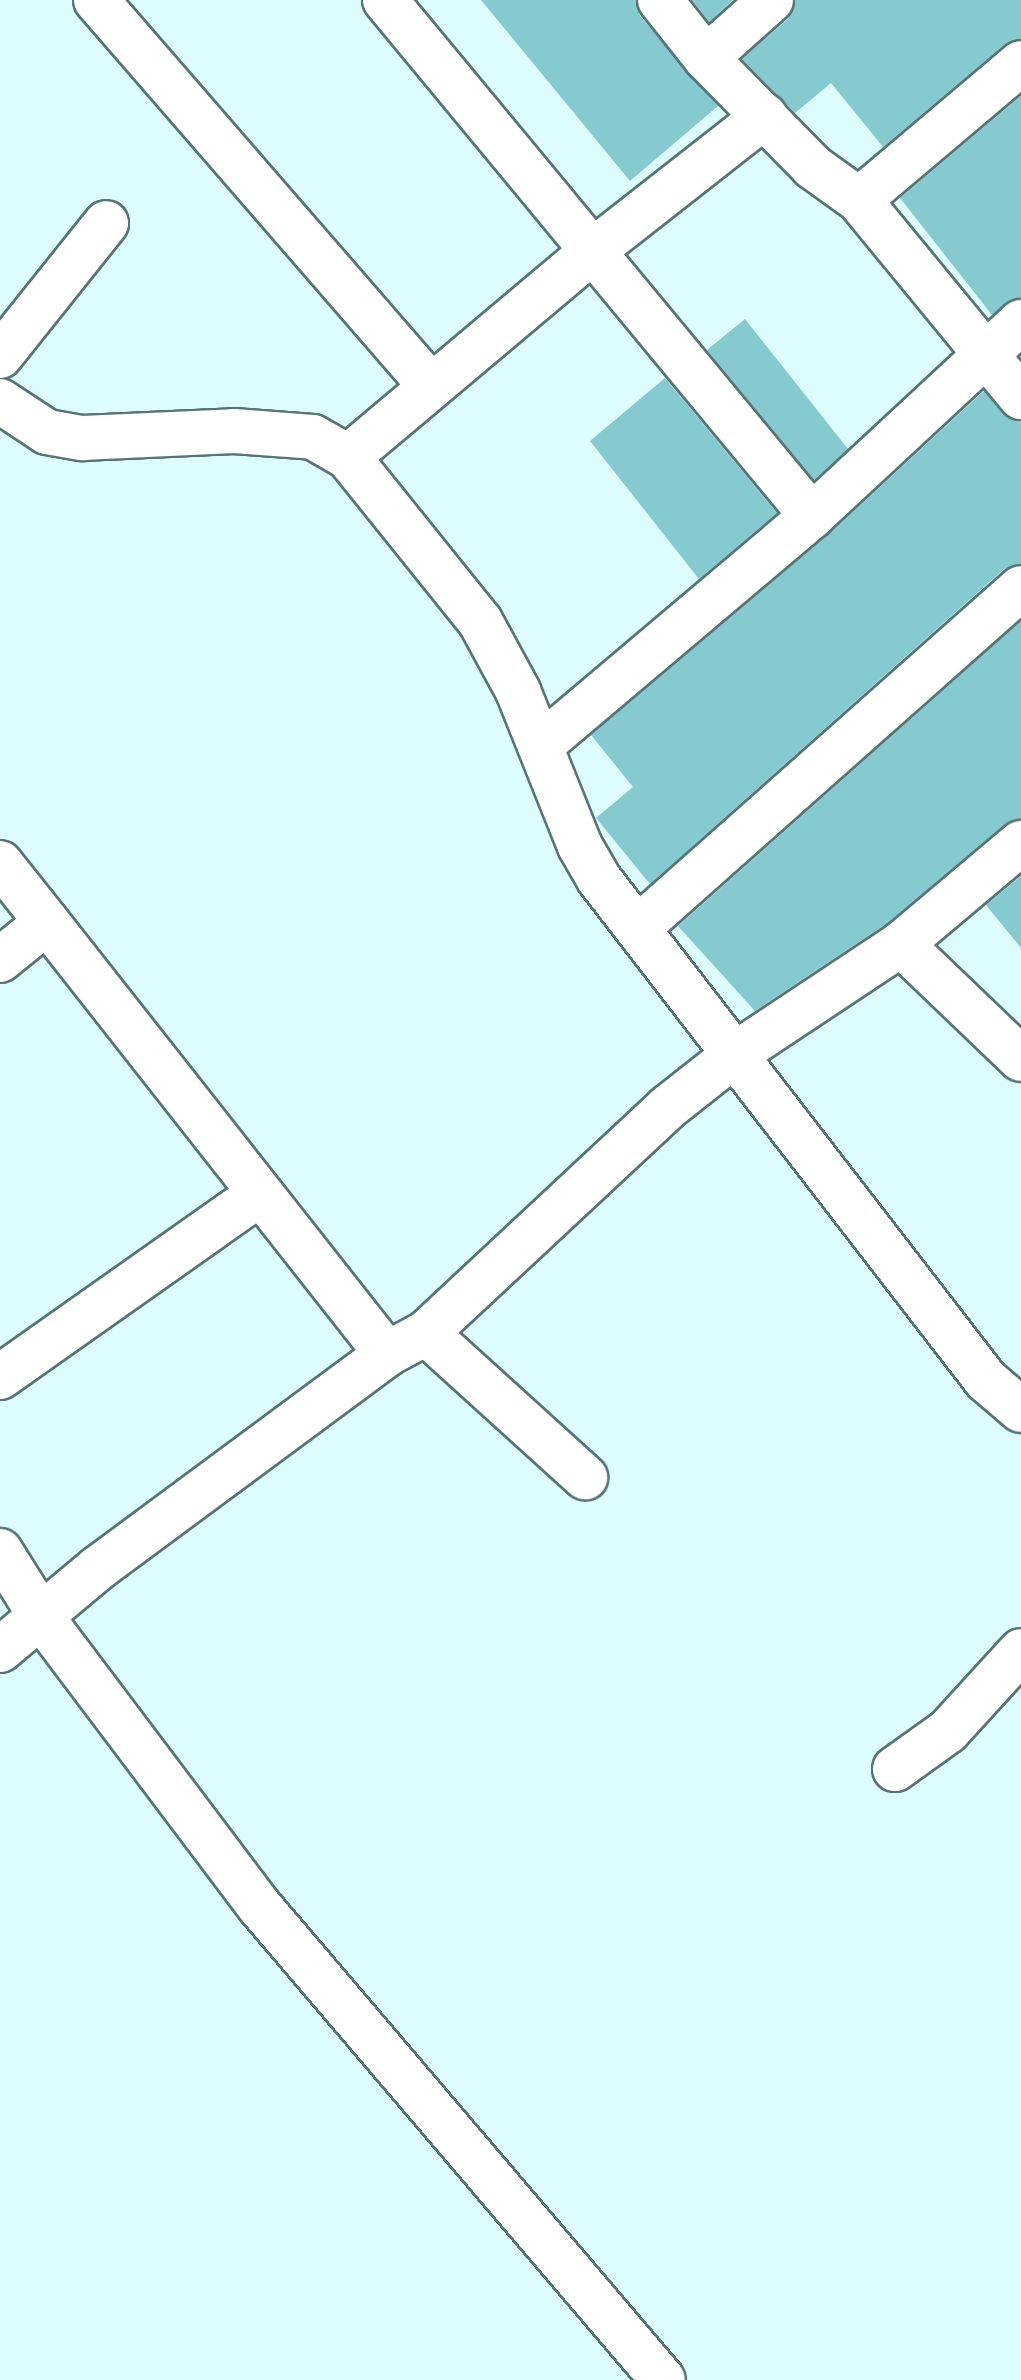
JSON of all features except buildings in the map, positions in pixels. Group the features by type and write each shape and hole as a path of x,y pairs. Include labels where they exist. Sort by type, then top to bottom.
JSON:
{"street":[{"path":"96,0 430,385"},
{"path":"385,0 590,253 812,516"},
{"path":"660,0 706,58 813,167 859,200 1021,397"},
{"path":"706,58 771,0"},
{"path":"859,200 1021,63"},
{"path":"348,457 590,253 765,116"},
{"path":"3,348 106,223"},
{"path":"541,745 812,516 984,351 1021,322"},
{"path":"0,401 47,432 82,438 234,431 313,437 348,457 480,621 541,745 580,846 599,879 640,926 734,1055 986,1380 1021,1410"},
{"path":"640,926 1021,588"},
{"path":"0,1650 42,1618 98,1568 387,1354 426,1333 586,1178 734,1055 901,944 1021,843"},
{"path":"0,863 387,1354"},
{"path":"0,960 47,922"},
{"path":"901,944 1021,1059"},
{"path":"0,1377 259,1194"},
{"path":"426,1333 585,1477"},
{"path":"0,1551 42,1618 260,1907 663,2380"},
{"path":"895,1769 948,1731 1021,1651"}]}
